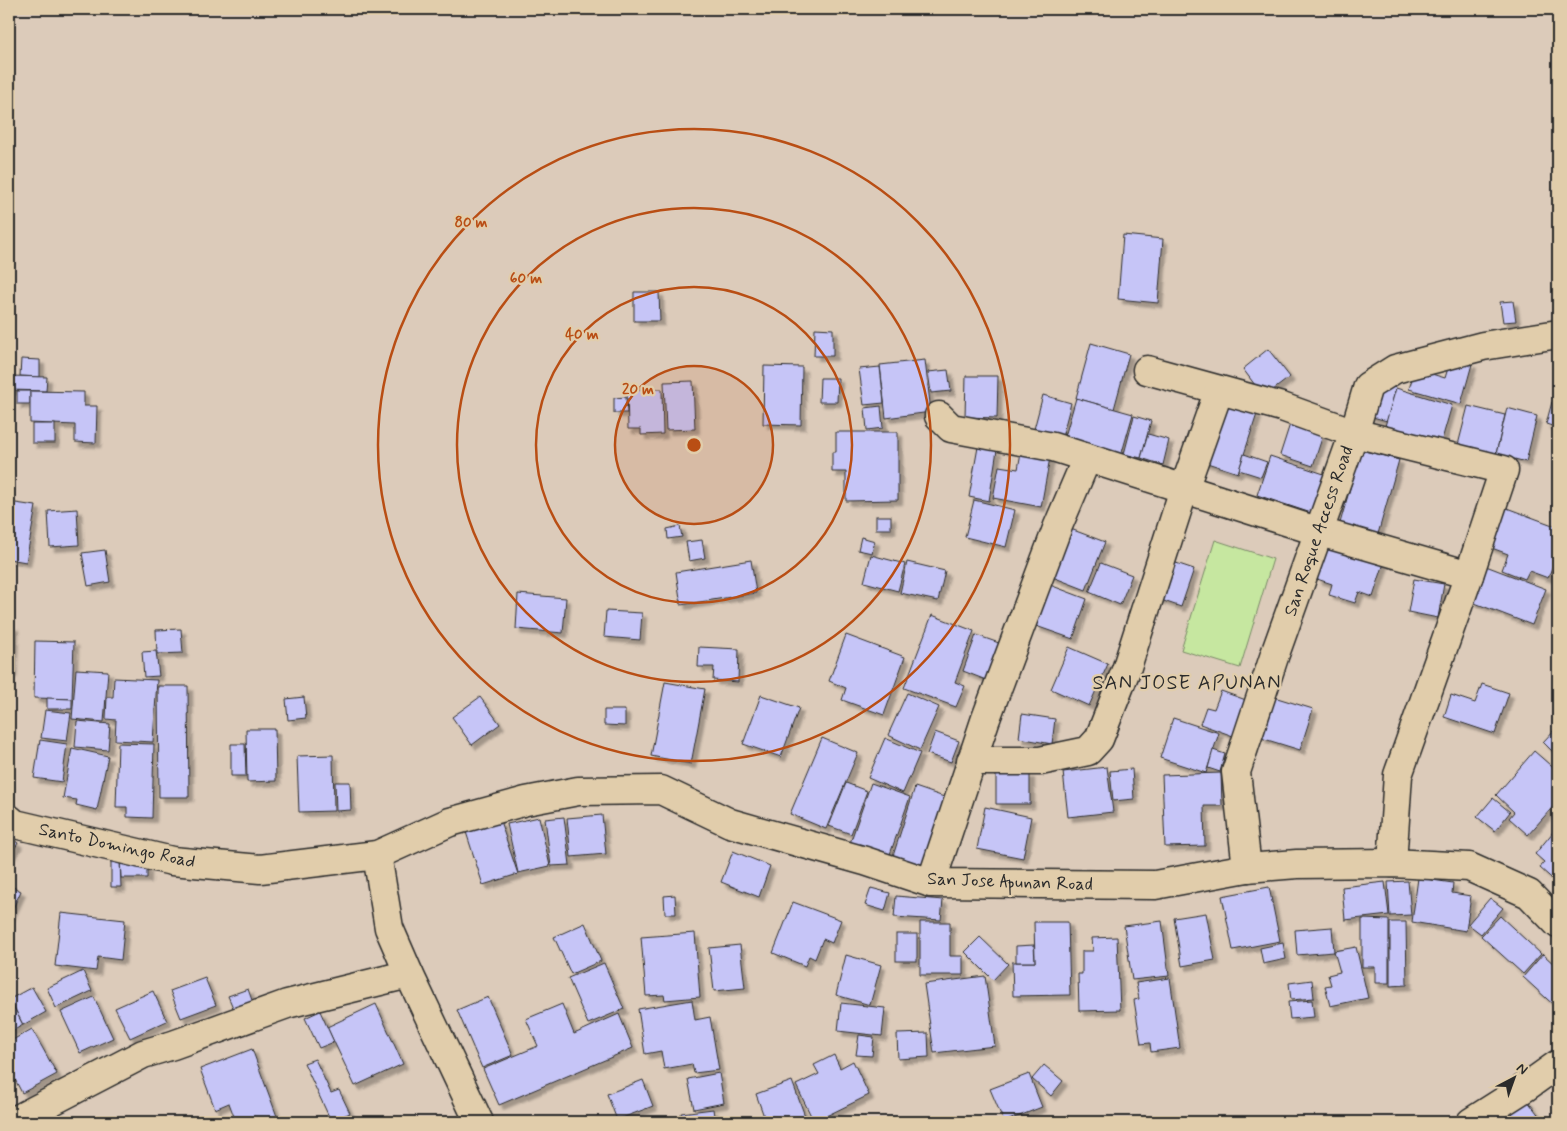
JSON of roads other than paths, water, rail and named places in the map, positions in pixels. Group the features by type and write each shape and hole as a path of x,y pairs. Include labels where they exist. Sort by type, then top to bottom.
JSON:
{"street":[{"name":"San Roque Access Road","path":"1247,868 1236,772 1275,654 1354,433 1368,386 1395,370 1483,346 1558,334"},
{"path":"1147,370 1282,407 1354,433 1504,470 1398,775 1392,863"},
{"path":"971,761 1040,761 1088,751 1099,739 1126,670 1184,489 1219,390"},
{"path":"939,416 951,428 1054,448 1320,532 1469,575"},
{"path":"931,883 971,761 1058,526 1087,458"},
{"name":"San Jose Apunan Road","path":"377,855 450,822 526,801 578,791 660,790 730,823 931,883 1155,885 1247,868 1298,864 1392,863 1469,867 1529,894 1558,924"},
{"name":"Santo Domingo Road","path":"9,819 15,824 172,861 260,869 377,855"},
{"path":"377,855 389,928 480,1122"},
{"path":"12,1122 143,1054 287,1004 409,974"},
{"path":"1471,1122 1558,1064"}],"district":[{"name":"SAN JOSE APUNAN","path":"1187,683"}]}
